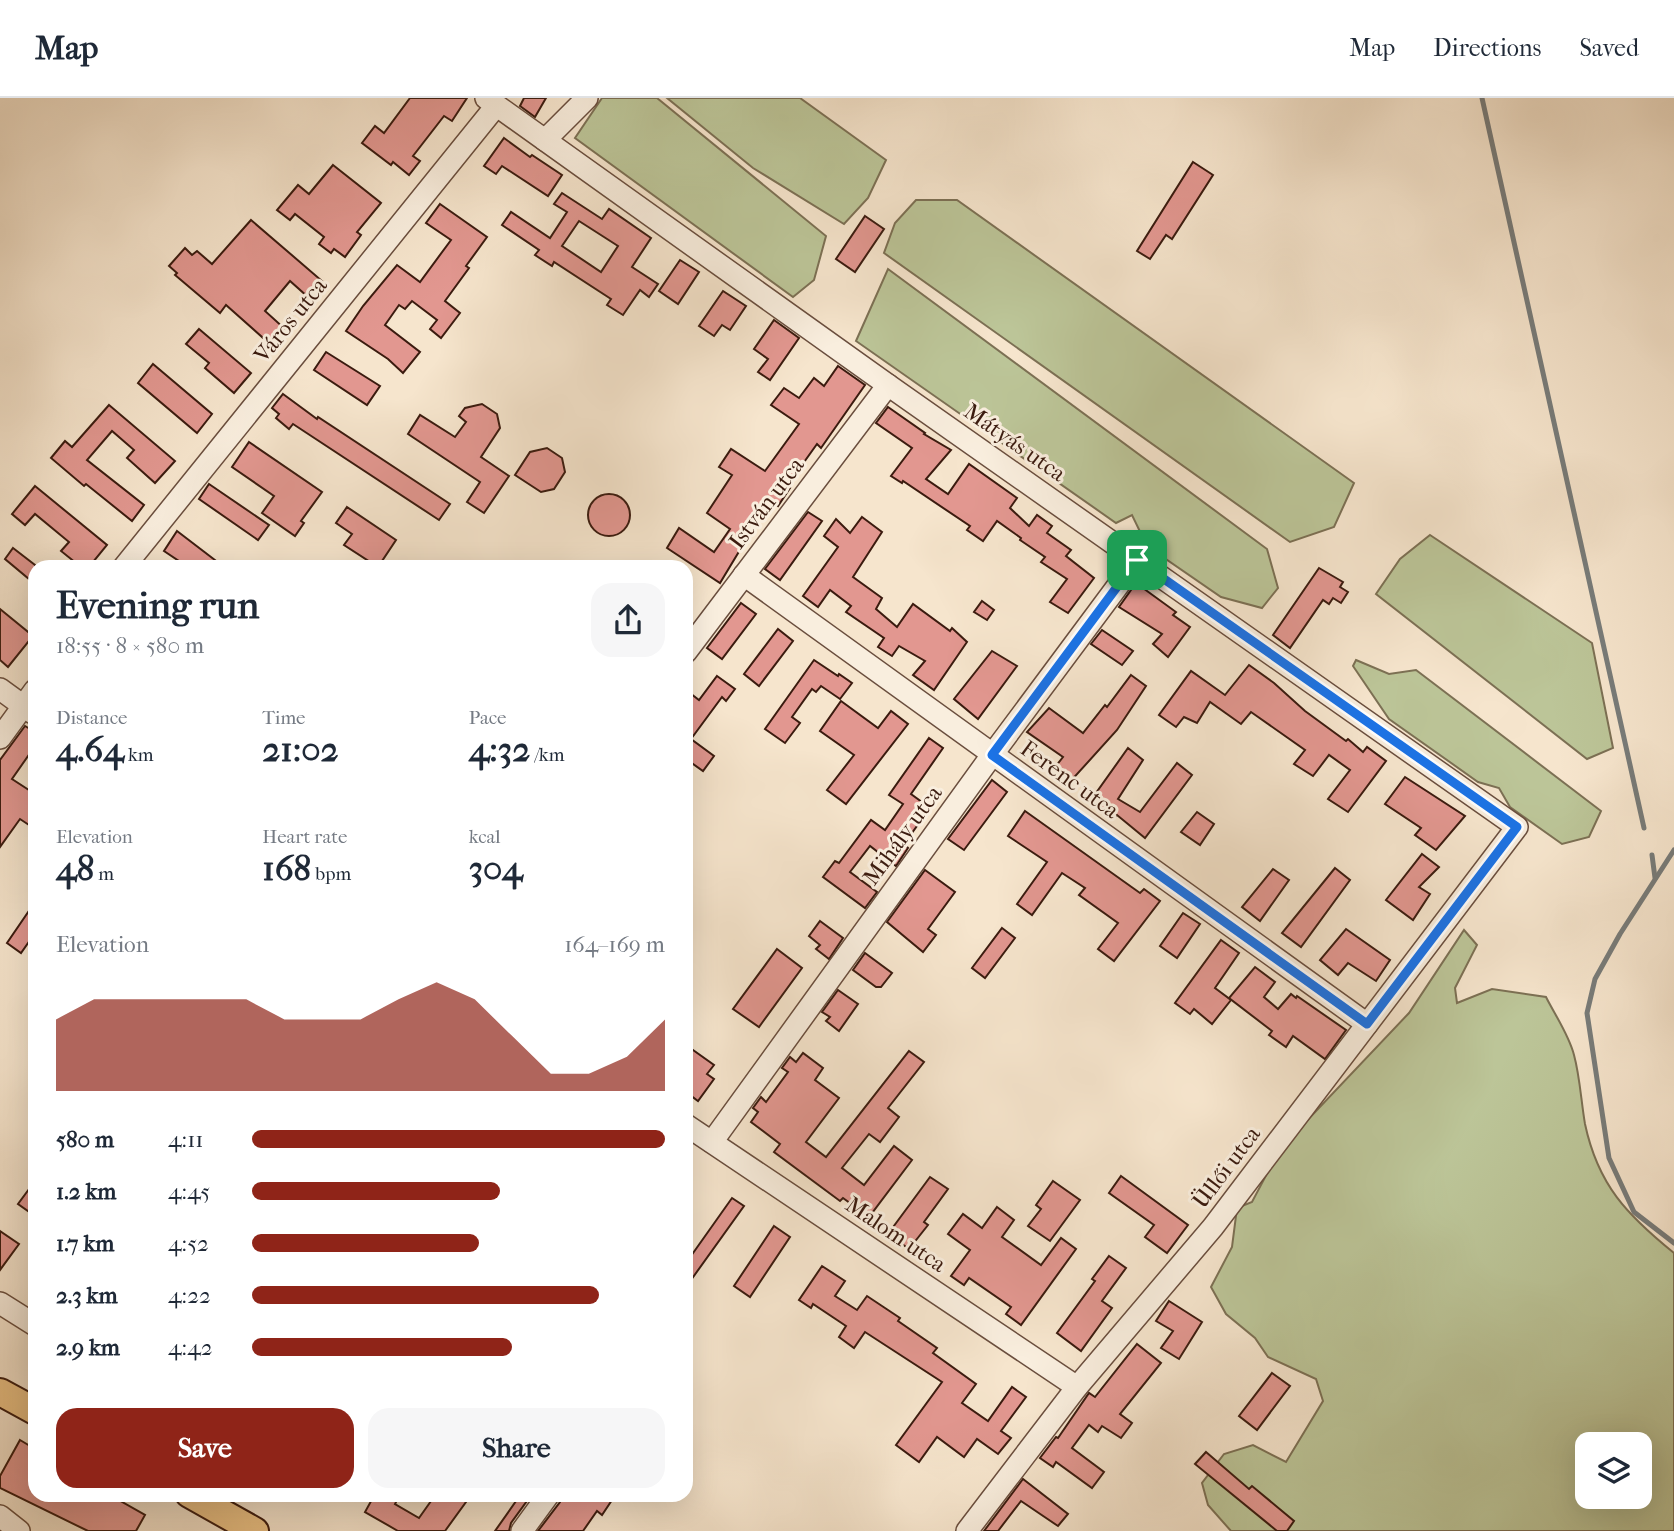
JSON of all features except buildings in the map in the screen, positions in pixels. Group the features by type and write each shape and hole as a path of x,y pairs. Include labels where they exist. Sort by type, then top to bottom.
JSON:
{"main road":[{"path":"0,1392 28,1407"},
{"path":"203,1502 255,1531"}],"street":[{"path":"545,140 587,98"},
{"name":"Mátyás utca","path":"491,102 1517,827"},
{"name":"Város utca","path":"130,560 491,102"},
{"name":"István utca","path":"693,643 888,385"},
{"name":"Mihály utca","path":"712,1142 992,755 1137,560"},
{"name":"Ferenc utca","path":"744,575 1367,1024"},
{"path":"0,689 28,702"},
{"path":"0,738 28,706"},
{"name":"Üllői utca","path":"967,1531 1077,1387 1213,1227 1517,827"},
{"name":"Malom utca","path":"693,1130 1077,1387"},
{"path":"0,1303 28,1321"},
{"path":"522,1531 543,1502"},
{"path":"0,1516 19,1531"}],"green space":[{"path":"602,98 657,98 826,236 814,280 793,297 575,138"},
{"path":"667,98 800,98 886,160 868,198 844,224 753,168"},
{"path":"916,200 957,200 1354,483 1334,527 1290,542 884,253 895,223"},
{"path":"888,269 1267,549 1278,588 1262,608 1221,597 1147,546 1132,515 1116,523 856,341"},
{"path":"1430,535 1592,643 1613,748 1587,759 1376,594 1400,559"},
{"path":"1356,660 1389,674 1416,670 1601,811 1589,837 1562,844 1510,807 1499,788 1478,782 1389,719 1353,666"},
{"path":"1464,930 1477,945 1455,988 1457,1003 1492,989 1546,997 1572,1048 1585,1124 1606,1182 1629,1212 1674,1253 1674,1531 1231,1531 1208,1505 1202,1483 1224,1454 1253,1445 1286,1462 1323,1401 1316,1379 1268,1357 1255,1338 1226,1314 1211,1287 1232,1247 1237,1208 1252,1202 1280,1149 1409,1013"}],"waterway":[{"path":"1482,98 1644,828"},
{"path":"1674,850 1620,934 1595,979 1587,1013 1609,1158 1634,1212 1674,1243"},
{"path":"1652,855 1655,878"}],"route":[{"path":"1137,560 1517,827 1367,1024 992,755 1137,560"}]}
